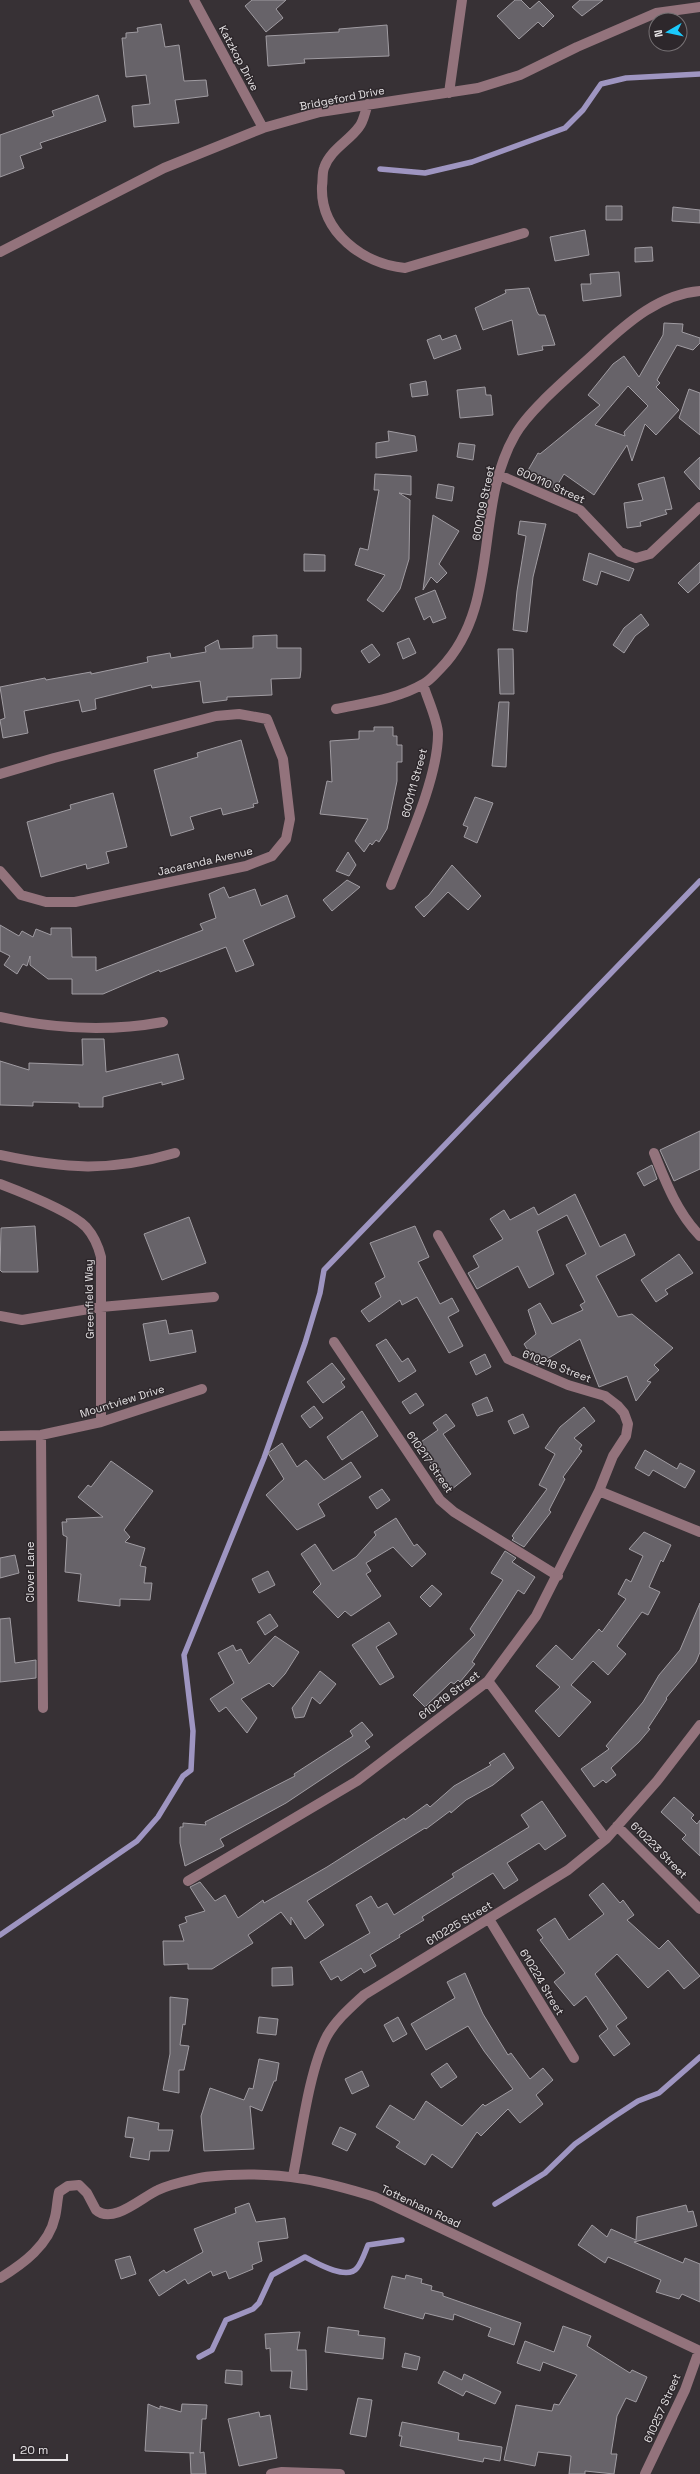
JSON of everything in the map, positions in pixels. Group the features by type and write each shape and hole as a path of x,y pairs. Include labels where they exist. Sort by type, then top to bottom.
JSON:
{"street":[{"name":"Katzkop Drive","path":"194,0 263,128"},
{"path":"449,93 462,0"},
{"name":"Bridgeford Drive","path":"0,252 164,168 263,128 320,112 478,88 520,75 577,47 656,12 700,7"},
{"path":"368,104 360,126 332,154 323,169 322,194 329,220 341,238 366,256 386,266 405,268 524,233"},
{"name":"600109 Street","path":"336,709 389,698 423,684 450,658 466,634 475,609 499,475 515,434 539,406 626,324 666,299 700,291"},
{"name":"600110 Street","path":"499,475 580,510 620,552 636,558 650,554 700,507"},
{"name":"600111 Street","path":"391,885 418,815 433,767 438,733 423,684"},
{"name":"Jacaranda Avenue","path":"0,774 54,758 216,716 239,714 267,718 283,759 290,819 286,839 272,856 246,866 75,902 46,902 21,895 0,871"},
{"path":"0,1017 35,1025 110,1029 163,1022"},
{"path":"0,1155 79,1168 114,1167 148,1161 175,1153"},
{"path":"654,1153 672,1196 688,1224 700,1236"},
{"name":"Greenfield Way","path":"0,1184 60,1212 85,1226 96,1241 101,1257 101,1422"},
{"name":"610216 Street","path":"438,1235 508,1359 568,1385 605,1396 618,1406 624,1414 628,1424 626,1436 613,1456 599,1491"},
{"path":"0,1316 22,1320 101,1307 214,1297"},
{"name":"610217 Street","path":"334,1342 440,1500 454,1512 558,1576"},
{"name":"Mountview Drive","path":"0,1436 41,1435 101,1422 202,1389"},
{"name":"Clover Lane","path":"41,1435 43,1708"},
{"path":"599,1491 700,1532"},
{"name":"610219 Street","path":"188,1881 357,1781 488,1681 536,1616 558,1576 599,1491"},
{"path":"488,1681 606,1839"},
{"name":"610225 Street","path":"293,2176 315,2071 327,2037 341,2016 364,1995 568,1870 606,1839 657,1781 700,1725"},
{"name":"610223 Street","path":"617,1826 700,1909"},
{"name":"610224 Street","path":"489,1919 574,2058"},
{"name":"Tottenham Road","path":"0,2278 26,2262 44,2240 55,2218 59,2192 64,2188 79,2186 87,2193 99,2213 108,2215 118,2212 159,2189 201,2177 258,2174 293,2176 326,2182 375,2197 699,2351"},
{"name":"610257 Street","path":"645,2474 685,2390 699,2351"},
{"path":"271,2474 289,2472 340,2474"}],"building":[{"path":"252,0 286,0 276,9 283,18 266,32 245,6"},
{"path":"515,0 521,0 530,9 539,1 554,16 543,27 538,22 519,39 497,16"},
{"path":"580,0 603,0 582,16 572,7"},
{"path":"161,24 165,47 179,45 184,81 206,80 208,96 175,100 179,123 134,127 132,106 150,104 146,75 126,77 122,38 126,38 126,33 138,32 137,28"},
{"path":"387,25 389,56 304,59 305,63 268,66 266,36 339,32 339,29"},
{"path":"98,95 106,121 40,143 42,148 20,156 24,168 0,177 0,135 54,116 52,111"},
{"path":"606,206 622,206 622,220 606,220"},
{"path":"673,207 700,210 700,223 672,221"},
{"path":"585,230 589,255 555,261 550,237"},
{"path":"652,247 653,261 635,262 635,248"},
{"path":"619,272 621,296 583,301 581,284 591,284 590,274"},
{"path":"529,288 537,312 539,315 545,315 555,345 542,346 543,350 518,355 512,320 483,330 475,308 506,293 505,290"},
{"path":"664,323 683,324 682,332 700,338 700,343 693,350 677,345 657,380 660,383 656,387 679,410 656,435 645,424 632,461 627,445 594,495 564,474 555,489 527,472 538,453 540,454 600,405 588,395 613,364 624,356 639,377 663,335","holes":["628,386 648,406 624,432 625,436 595,425"]},
{"path":"440,335 442,340 456,335 461,349 434,359 427,340"},
{"path":"426,381 428,395 412,397 410,384"},
{"path":"485,387 486,395 491,395 493,415 460,418 457,390"},
{"path":"689,389 700,393 700,435 679,418"},
{"path":"388,431 415,436 417,451 376,458 376,443 389,441"},
{"path":"459,443 475,445 473,460 457,457"},
{"path":"700,457 700,490 684,472"},
{"path":"375,474 411,476 411,495 399,493 410,500 409,559 400,589 383,612 367,600 385,575 355,565 360,548 368,550 379,490 374,490"},
{"path":"664,477 672,509 665,510 667,514 640,522 641,526 627,528 624,503 643,500 638,484"},
{"path":"438,484 454,487 452,501 436,498"},
{"path":"433,515 459,531 439,564 447,573 437,583 431,577 423,590"},
{"path":"520,521 546,524 533,577 527,632 513,630 517,591 526,536 518,534"},
{"path":"589,553 634,569 629,581 601,571 597,585 583,580"},
{"path":"304,554 325,555 325,571 304,571"},
{"path":"700,562 700,582 688,593 678,583"},
{"path":"435,590 446,618 433,623 430,616 424,620 415,598"},
{"path":"641,614 649,625 635,636 624,653 613,645 624,628"},
{"path":"277,635 277,648 301,648 301,670 300,678 271,679 272,695 227,697 227,700 203,703 200,681 152,688 151,685 95,699 96,709 82,712 79,700 24,711 28,733 3,738 0,720 5,718 0,687 45,678 46,680 91,672 91,674 148,662 147,657 170,653 171,658 206,652 205,647 218,640 220,649 253,648 253,636"},
{"path":"409,638 416,653 403,659 397,643"},
{"path":"372,644 380,655 369,663 361,651"},
{"path":"498,649 513,649 514,694 500,694"},
{"path":"499,702 509,702 506,767 492,766"},
{"path":"374,727 393,727 393,736 397,736 397,745 402,745 402,762 397,762 397,781 387,829 379,842 376,840 372,845 370,843 364,852 355,841 368,819 320,814 327,781 332,782 330,741 359,739 359,731 374,731"},
{"path":"241,740 258,803 253,804 254,807 223,815 221,808 190,817 194,829 171,836 154,770 198,757 197,753"},
{"path":"113,793 127,847 106,852 109,863 87,869 86,864 41,877 27,822 71,809 70,805"},
{"path":"475,797 493,803 477,843 464,837 468,827 463,825"},
{"path":"348,852 356,865 349,876 336,871"},
{"path":"452,865 481,896 468,910 448,892 424,917 415,907 429,895"},
{"path":"347,880 360,887 332,911 323,900"},
{"path":"224,887 229,898 255,889 261,906 287,895 295,917 243,940 254,965 236,972 226,947 160,972 159,970 103,994 72,994 72,979 48,979 30,965 30,956 27,966 23,964 17,974 4,965 10,956 0,951 0,925 19,936 22,931 33,937 36,929 51,935 51,928 71,928 72,957 96,957 96,971 203,930 200,924 216,918 209,894"},
{"path":"82,1039 104,1039 106,1072 178,1054 184,1079 162,1085 162,1082 103,1097 103,1107 79,1107 79,1103 33,1102 33,1106 0,1105 0,1061 29,1070 29,1063 83,1065"},
{"path":"700,1131 700,1169 674,1181 660,1150"},
{"path":"652,1165 657,1179 644,1186 637,1173"},
{"path":"575,1194 600,1247 625,1234 635,1255 596,1276 618,1317 632,1314 673,1348 654,1365 659,1370 647,1381 651,1382 636,1401 627,1376 599,1387 580,1339 537,1365 524,1344 536,1334 528,1310 540,1303 552,1324 583,1310 580,1305 585,1302 566,1265 586,1254 567,1215 537,1231 554,1274 529,1288 518,1266 477,1289 468,1273 479,1267 473,1256 503,1239 490,1219 504,1210 510,1220 534,1207 538,1215"},
{"path":"189,1217 206,1263 162,1280 144,1234"},
{"path":"35,1226 38,1272 2,1272 0,1270 1,1228"},
{"path":"415,1226 429,1257 418,1262 440,1304 452,1298 459,1311 448,1317 463,1346 449,1353 417,1297 402,1305 400,1300 369,1322 361,1311 381,1297 375,1283 385,1277 370,1243"},
{"path":"679,1254 693,1273 665,1290 668,1294 656,1302 641,1280"},
{"path":"166,1320 169,1334 192,1330 196,1352 150,1361 143,1324"},
{"path":"386,1339 402,1362 408,1358 416,1371 399,1382 376,1345"},
{"path":"485,1354 491,1367 476,1375 470,1362"},
{"path":"332,1363 345,1379 341,1382 345,1387 323,1403 307,1382"},
{"path":"416,1393 424,1405 410,1414 402,1402"},
{"path":"487,1397 493,1411 477,1416 472,1404"},
{"path":"314,1406 323,1418 310,1428 301,1416"},
{"path":"584,1407 595,1421 574,1438 582,1445 579,1449 582,1451 563,1477 565,1479 549,1510 551,1512 524,1547 512,1540 514,1538 512,1536 547,1489 539,1485 555,1454 545,1448 560,1427"},
{"path":"362,1411 378,1436 342,1460 327,1437"},
{"path":"446,1414 455,1426 443,1434 471,1474 447,1493 433,1475 437,1472 418,1444 438,1430 433,1423"},
{"path":"523,1414 529,1427 514,1434 508,1421"},
{"path":"282,1443 297,1467 306,1460 324,1480 351,1462 361,1477 318,1504 325,1516 297,1530 266,1495 284,1479 268,1453"},
{"path":"645,1450 677,1469 680,1463 695,1471 685,1488 653,1470 649,1476 635,1468"},
{"path":"111,1461 153,1491 124,1530 130,1537 125,1542 145,1548 140,1566 146,1567 144,1583 152,1583 150,1600 120,1599 120,1606 78,1601 81,1574 65,1572 67,1537 63,1535 62,1522 67,1522 66,1519 103,1517 78,1497 88,1485 91,1487"},
{"path":"382,1489 390,1500 377,1509 369,1497"},
{"path":"396,1518 414,1546 417,1544 426,1554 412,1567 393,1547 366,1563 371,1571 366,1574 381,1596 351,1616 345,1611 338,1618 313,1592 321,1584 301,1554 315,1544 333,1571 356,1557 376,1535 374,1532"},
{"path":"644,1532 671,1545 663,1562 661,1560 649,1587 660,1592 648,1615 642,1612 617,1646 626,1654 608,1675 593,1661 571,1685 591,1702 559,1737 535,1711 560,1687 536,1666 556,1645 572,1660 599,1629 602,1632 626,1599 618,1594 626,1579 631,1582 643,1556 629,1549"},
{"path":"505,1551 516,1558 512,1562 535,1577 524,1594 518,1590 472,1662 475,1664 460,1682 458,1680 454,1684 451,1682 425,1707 413,1695 475,1635 470,1629 503,1580 491,1573"},
{"path":"15,1555 19,1573 0,1578 0,1558"},
{"path":"268,1571 275,1585 259,1593 252,1579"},
{"path":"432,1585 442,1594 430,1607 420,1597"},
{"path":"700,1603 700,1652 696,1662 666,1698 667,1699 648,1728 650,1729 639,1742 611,1768 616,1775 606,1783 603,1780 594,1787 581,1769 609,1749 606,1746 643,1702 659,1675 680,1650"},
{"path":"270,1614 278,1626 265,1635 257,1622"},
{"path":"10,1618 15,1663 36,1660 36,1678 0,1682 0,1619"},
{"path":"389,1622 397,1634 376,1647 394,1677 380,1685 352,1645"},
{"path":"275,1636 299,1652 285,1674 273,1687 269,1683 241,1699 257,1718 247,1733 226,1707 219,1712 210,1699 234,1683 218,1653 233,1645 236,1651 241,1649 249,1664"},
{"path":"320,1671 336,1684 320,1704 312,1697 304,1717 295,1718 292,1708"},
{"path":"362,1722 373,1735 365,1741 370,1747 286,1803 220,1839 224,1846 185,1866 180,1843 180,1827 183,1827 183,1823 206,1825 205,1822 295,1776 294,1774 353,1736 350,1731"},
{"path":"504,1753 514,1768 493,1785 466,1800 451,1813 450,1811 426,1829 425,1828 307,1901 324,1925 305,1939 291,1917 291,1925 281,1912 248,1935 253,1943 212,1969 188,1969 188,1964 164,1965 163,1941 184,1941 179,1925 187,1922 185,1917 205,1911 190,1887 200,1882 215,1901 225,1895 238,1918 263,1900 264,1903 327,1867 404,1818 405,1820 427,1804 430,1807 454,1786 491,1765 489,1763"},
{"path":"674,1797 694,1815 691,1818 697,1824 700,1820 700,1856 682,1839 686,1835 661,1812"},
{"path":"542,1801 566,1836 545,1850 539,1843 507,1863 518,1880 504,1889 493,1873 422,1917 424,1920 399,1935 400,1937 370,1955 376,1966 364,1973 361,1968 341,1981 338,1976 331,1980 320,1962 370,1933 356,1905 371,1896 378,1908 387,1903 394,1915 454,1877 452,1874 529,1827 521,1815"},
{"path":"603,1883 620,1903 623,1900 634,1915 627,1920 659,1949 668,1940 700,1976 684,1989 668,1970 648,1988 617,1954 595,1974 627,2018 616,2026 630,2044 614,2056 599,2036 608,2029 586,1996 574,2006 554,1982 565,1973 540,1940 543,1938 537,1930 555,1918 569,1940 604,1914 589,1895"},
{"path":"292,1967 293,1985 272,1986 272,1968"},
{"path":"465,1973 483,2014 508,2055 511,2053 530,2079 543,2068 553,2080 536,2095 543,2104 520,2123 508,2109 481,2136 477,2132 452,2168 432,2154 425,2165 396,2147 400,2142 376,2127 390,2105 414,2120 426,2101 462,2126 483,2104 485,2106 513,2089 484,2051 468,2026 426,2050 411,2024 455,1998 447,1982"},
{"path":"170,1997 188,1999 185,2025 183,2024 180,2045 189,2046 184,2070 179,2070 179,2093 163,2090 170,2054"},
{"path":"259,2017 278,2019 276,2035 257,2033"},
{"path":"398,2017 407,2034 393,2042 384,2025"},
{"path":"259,2059 279,2063 276,2081 274,2081 262,2111 250,2106 254,2149 204,2151 201,2116 210,2088 244,2100 249,2088 253,2089"},
{"path":"447,2063 457,2077 441,2088 431,2074"},
{"path":"362,2071 369,2086 352,2094 345,2079"},
{"path":"128,2117 159,2123 158,2130 173,2130 169,2151 150,2151 149,2160 130,2157 134,2138 125,2137"},
{"path":"340,2127 356,2134 347,2151 332,2144"},
{"path":"249,2203 256,2222 285,2218 288,2238 258,2242 262,2261 252,2265 253,2269 229,2279 226,2271 213,2276 211,2271 188,2284 185,2279 159,2296 149,2280 164,2270 166,2273 203,2252 194,2229 236,2213 235,2208"},
{"path":"686,2205 688,2212 693,2211 697,2226 634,2242 683,2263 685,2258 700,2264 700,2302 682,2294 679,2299 656,2292 661,2280 608,2257 605,2263 578,2245 592,2225 607,2237 611,2229 636,2240 637,2217"},
{"path":"130,2256 136,2274 121,2279 115,2260"},
{"path":"406,2275 422,2279 421,2283 432,2286 431,2290 443,2293 443,2296 521,2323 514,2345 488,2336 491,2328 454,2314 453,2320 425,2313 423,2319 384,2308 392,2276 405,2279"},
{"path":"563,2326 591,2336 587,2346 630,2373 632,2370 647,2377 636,2402 626,2398 617,2416 611,2454 617,2454 614,2474 585,2471 585,2474 569,2474 571,2456 538,2452 535,2466 504,2460 516,2405 552,2411 554,2404 559,2405 577,2375 543,2362 540,2371 517,2363 525,2341 554,2352"},
{"path":"328,2327 359,2331 358,2335 385,2338 383,2359 325,2352"},
{"path":"300,2332 297,2350 306,2350 307,2390 290,2388 292,2371 271,2371 270,2348 266,2349 265,2334"},
{"path":"405,2353 420,2357 417,2370 402,2367"},
{"path":"226,2370 242,2371 242,2385 225,2383"},
{"path":"444,2371 462,2380 464,2374 501,2392 495,2404 466,2391 463,2396 438,2383"},
{"path":"358,2398 372,2400 366,2437 350,2434"},
{"path":"148,2404 160,2409 160,2406 181,2412 182,2404 207,2405 206,2419 202,2419 200,2453 204,2452 206,2474 191,2474 190,2453 194,2453 145,2451"},
{"path":"259,2412 260,2417 270,2415 277,2458 239,2466 228,2419"},
{"path":"402,2422 459,2433 458,2440 502,2447 500,2461 484,2458 483,2462 400,2446 402,2436 399,2436"}],"waterway":[{"path":"380,169 425,173 472,162 565,128 583,110 601,84 626,78 700,74"},
{"path":"0,1935 137,1841 158,1817 183,1776 191,1770 193,1731 184,1655 264,1458 305,1343 320,1293 324,1270 700,881"},
{"path":"495,2204 545,2173 575,2144 612,2118 638,2101 659,2093 700,2057"},
{"path":"199,2357 212,2350 226,2320 253,2309 259,2303 272,2275 305,2257 331,2270 346,2273 352,2272 360,2263 368,2245 402,2240"}]}
